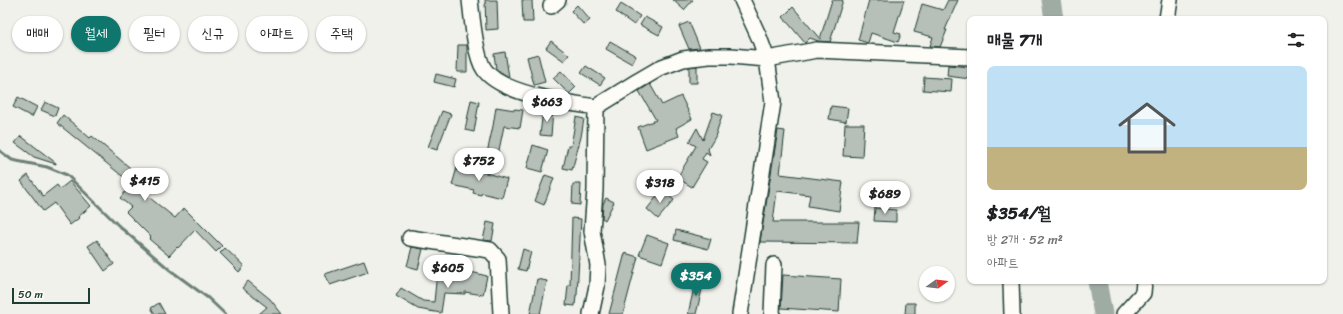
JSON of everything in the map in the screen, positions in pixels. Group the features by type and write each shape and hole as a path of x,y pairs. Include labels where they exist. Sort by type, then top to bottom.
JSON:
{"street":[{"path":"470,0 472,25 483,68 494,80 522,92 550,100 596,108 662,67 683,59 709,56 767,59 817,50 967,57"},
{"path":"740,314 773,102 767,59 742,0"},
{"path":"1167,16 1170,0"},
{"path":"591,314 597,286 598,265 592,231 595,190 596,108"},
{"path":"410,238 490,250 498,259 501,314"},
{"path":"772,314 774,265"},
{"path":"1011,284 1012,314"},
{"path":"1124,314 1143,293 1144,284"}],"building":[{"path":"485,0 497,0 498,29 486,30"},
{"path":"522,0 532,0 533,22 523,22"},
{"path":"673,0 693,0 684,10"},
{"path":"832,0 843,0 830,42 818,41 810,38 805,43 783,17 793,7 820,39"},
{"path":"869,0 904,0 894,32 901,34 898,42 871,33 868,43 858,40"},
{"path":"948,0 958,0 945,30 947,30 940,47 930,46 933,37 914,32 922,4 943,10"},
{"path":"621,4 640,16 634,25 616,12"},
{"path":"577,5 590,20 584,25 571,11"},
{"path":"645,17 663,27 659,35 640,25"},
{"path":"689,22 700,48 689,49 679,26"},
{"path":"551,41 569,55 564,61 546,48"},
{"path":"610,41 636,56 632,64 606,49"},
{"path":"458,45 467,45 467,72 457,72"},
{"path":"505,52 509,77 496,69 494,54"},
{"path":"538,54 545,82 534,85 527,57"},
{"path":"948,65 967,67 967,79 947,76"},
{"path":"586,66 605,78 600,85 581,73"},
{"path":"697,66 697,83 689,83 689,67"},
{"path":"561,71 576,87 569,94 553,78"},
{"path":"436,74 456,79 454,87 434,82"},
{"path":"924,77 952,79 951,92 923,90"},
{"path":"650,84 662,105 681,96 692,119 676,128 679,136 646,149 638,127 656,120 639,91"},
{"path":"18,97 37,107 32,117 13,107"},
{"path":"471,100 479,102 474,132 465,130"},
{"path":"45,102 58,108 55,116 41,110"},
{"path":"831,106 848,108 846,122 829,119"},
{"path":"496,107 523,110 520,128 504,126 498,155 487,153"},
{"path":"543,110 553,111 551,136 540,135"},
{"path":"442,111 451,114 437,150 428,147"},
{"path":"713,112 722,115 715,137 708,149 710,155 706,152 702,159 707,162 692,187 677,178 696,146 689,142 697,128 703,140"},
{"path":"63,115 90,138 92,136 147,182 140,190 175,218 184,208 222,246 216,252 195,230 169,256 149,239 151,237 126,212 131,207 120,198 132,184 57,123"},
{"path":"576,117 584,119 581,137 572,170 563,168 568,146 571,146"},
{"path":"845,124 864,124 862,157 843,156"},
{"path":"778,130 785,131 780,174 843,182 839,211 808,206 810,195 777,191 773,222 859,222 857,243 760,242"},
{"path":"21,136 56,164 34,157 15,143"},
{"path":"533,145 548,150 542,172 527,168"},
{"path":"458,164 507,179 502,198 482,193 481,195 473,193 474,190 452,185"},
{"path":"28,175 43,196 57,185 60,189 70,181 91,206 70,225 54,203 43,211 21,181"},
{"path":"545,175 554,178 544,205 535,201"},
{"path":"573,184 581,184 580,205 572,204"},
{"path":"662,190 674,200 658,219 647,209"},
{"path":"606,198 614,202 605,220 602,218 603,204"},
{"path":"875,208 896,210 896,222 874,221"},
{"path":"572,218 581,219 577,295 575,306 566,305 568,285 570,285"},
{"path":"487,222 495,224 492,241 483,240"},
{"path":"676,230 711,239 708,249 674,240"},
{"path":"647,235 669,243 662,263 639,255"},
{"path":"97,240 114,264 105,271 88,246"},
{"path":"412,247 423,249 418,269 407,266"},
{"path":"225,248 244,266 239,272 220,253"},
{"path":"523,249 531,252 526,271 518,269"},
{"path":"625,253 638,257 623,314 609,314"},
{"path":"364,261 368,272 330,285 325,274"},
{"path":"458,270 487,276 483,295 465,292 465,294 444,293 441,313 418,309 396,296 401,288 423,301 434,302 437,272 458,274"},
{"path":"783,275 841,279 839,312 781,308"},
{"path":"537,279 547,281 540,314 530,314"},
{"path":"696,279 704,281 696,314 688,314"},
{"path":"248,281 270,299 282,314 259,314 267,307 242,288"},
{"path":"159,303 165,314 155,314 151,308"},
{"path":"906,303 915,303 915,314 905,314"}],"waterway":[{"path":"1051,0 1054,16"},
{"path":"0,151 12,160 47,167 67,175 120,227 170,270 208,298 225,314"},
{"path":"1098,284 1103,314"}]}
